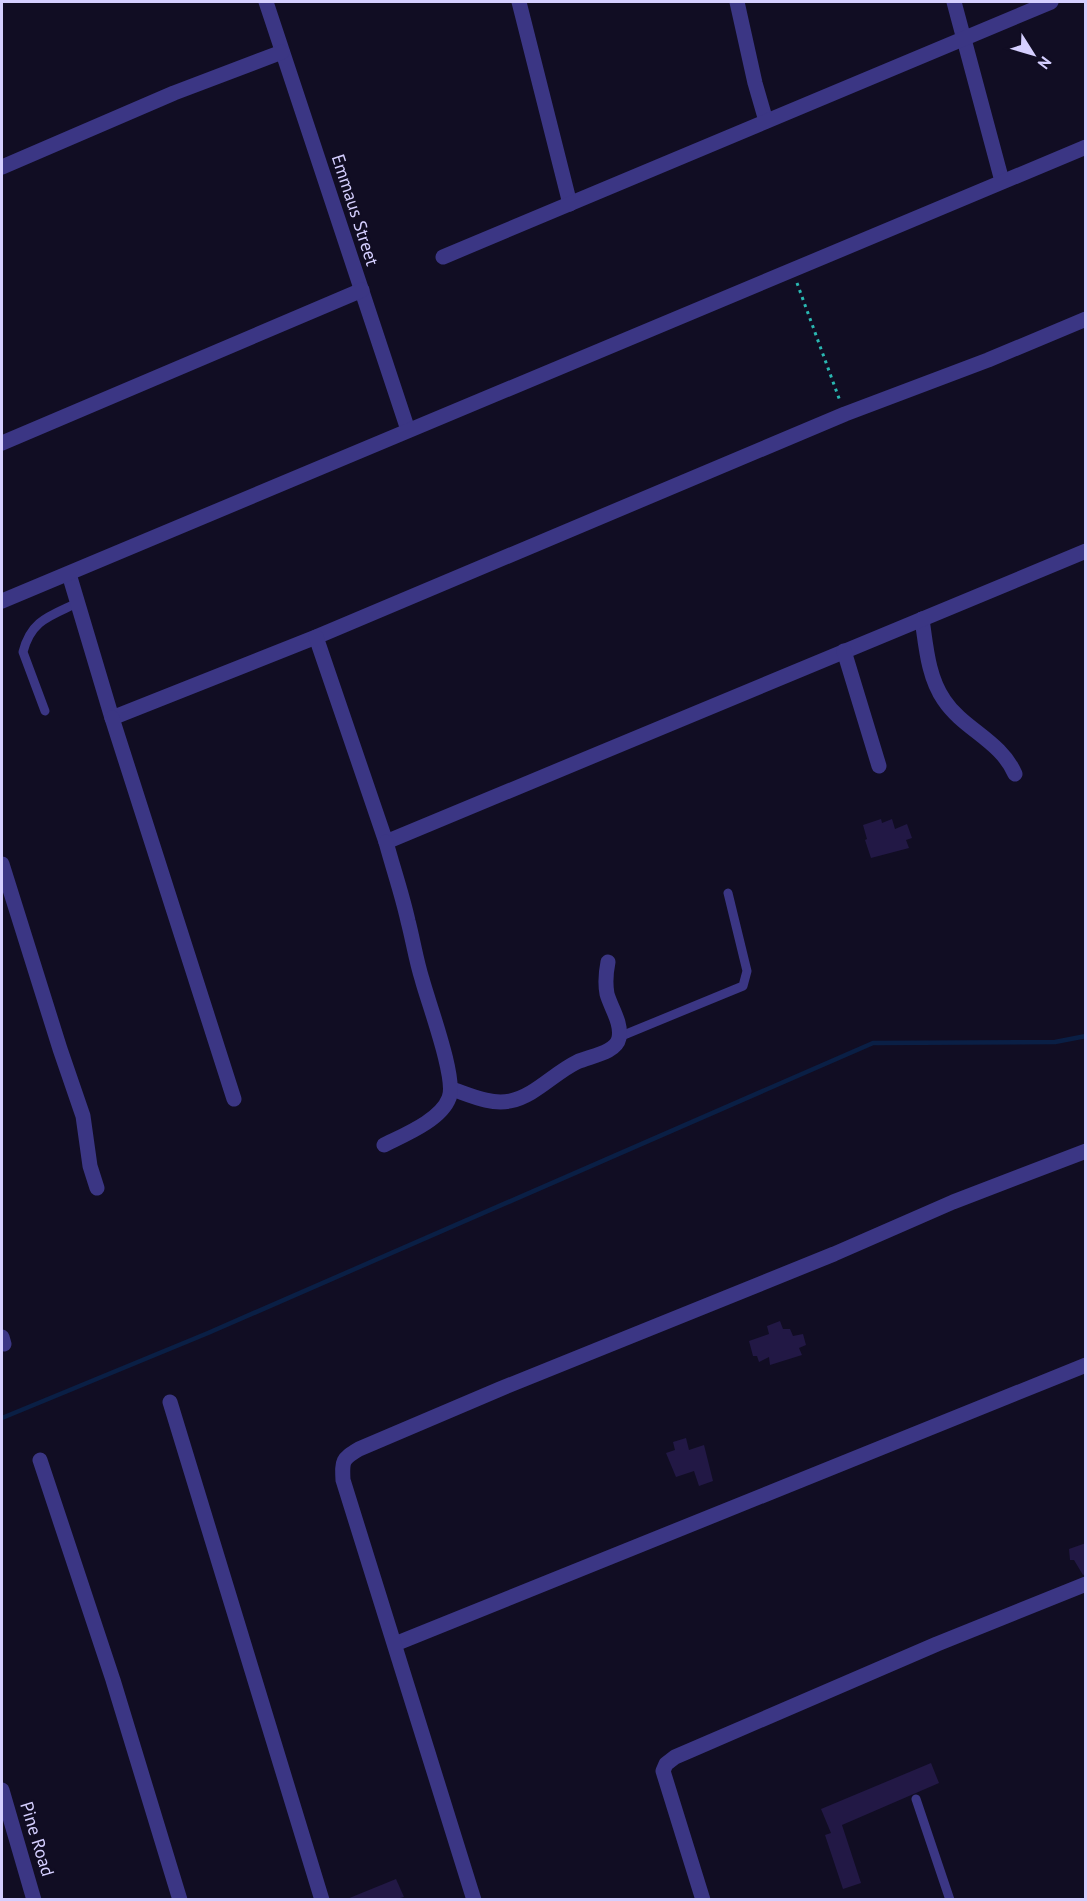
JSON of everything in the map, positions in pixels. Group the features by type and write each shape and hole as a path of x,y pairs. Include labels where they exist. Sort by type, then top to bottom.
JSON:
{"street":[{"name":"Emmaus Street","path":"266,2 408,430"},
{"path":"519,2 570,204"},
{"path":"737,2 766,121"},
{"path":"954,2 1002,181"},
{"path":"443,257 1051,2"},
{"path":"2,167 174,93 282,52"},
{"path":"2,601 1086,147"},
{"path":"2,443 362,290"},
{"path":"112,718 316,637 844,414 988,360 1086,319"},
{"path":"386,842 1086,551"},
{"path":"69,574 112,718 234,1100"},
{"path":"922,619 929,666 944,700 1001,751 1010,762 1015,774"},
{"path":"316,637 386,842 452,1089 443,1109 411,1132 384,1145"},
{"path":"844,651 879,766"},
{"path":"2,864 83,1116 90,1166 97,1188"},
{"path":"452,1089 482,1100 508,1102 529,1093 568,1066 610,1050 617,1044 619,1027 606,991 608,962"},
{"path":"474,1899 343,1480 342,1464 346,1457 359,1449 500,1389 834,1254 953,1202 1086,1151"},
{"path":"395,1644 1086,1365"},
{"path":"170,1402 322,1899"},
{"path":"40,1460 113,1680 180,1899"},
{"path":"703,1899 668,1790 663,1771 666,1764 689,1750 937,1644 1086,1584"},
{"name":"Pine Road","path":"2,1790 34,1899"}],"lane":[{"path":"45,711 23,652 30,633 40,622 77,603"},
{"path":"619,1037 744,986 747,970 728,893"},
{"path":"916,1799 950,1899"}],"path":[{"path":"792,269 844,414"}],"building":[{"path":"881,819 882,823 892,819 895,829 907,824 912,838 906,840 909,848 871,858 863,825"},
{"path":"780,1321 783,1329 790,1329 793,1336 803,1334 806,1345 799,1348 802,1355 770,1365 769,1357 759,1362 757,1356 753,1356 749,1341 769,1334 767,1326"},
{"path":"686,1438 689,1450 704,1445 713,1481 699,1486 694,1471 676,1477 666,1453 675,1450 673,1442"},
{"path":"1086,1543 1086,1574 1083,1575 1074,1560 1070,1560 1069,1549"},
{"path":"931,1763 939,1783 842,1825 861,1883 843,1889 825,1835 831,1833 821,1809"},
{"path":"396,1879 404,1897 347,1899"}],"waterway":[{"path":"2,1418 208,1333 873,1043 1055,1042 1086,1036"}]}
